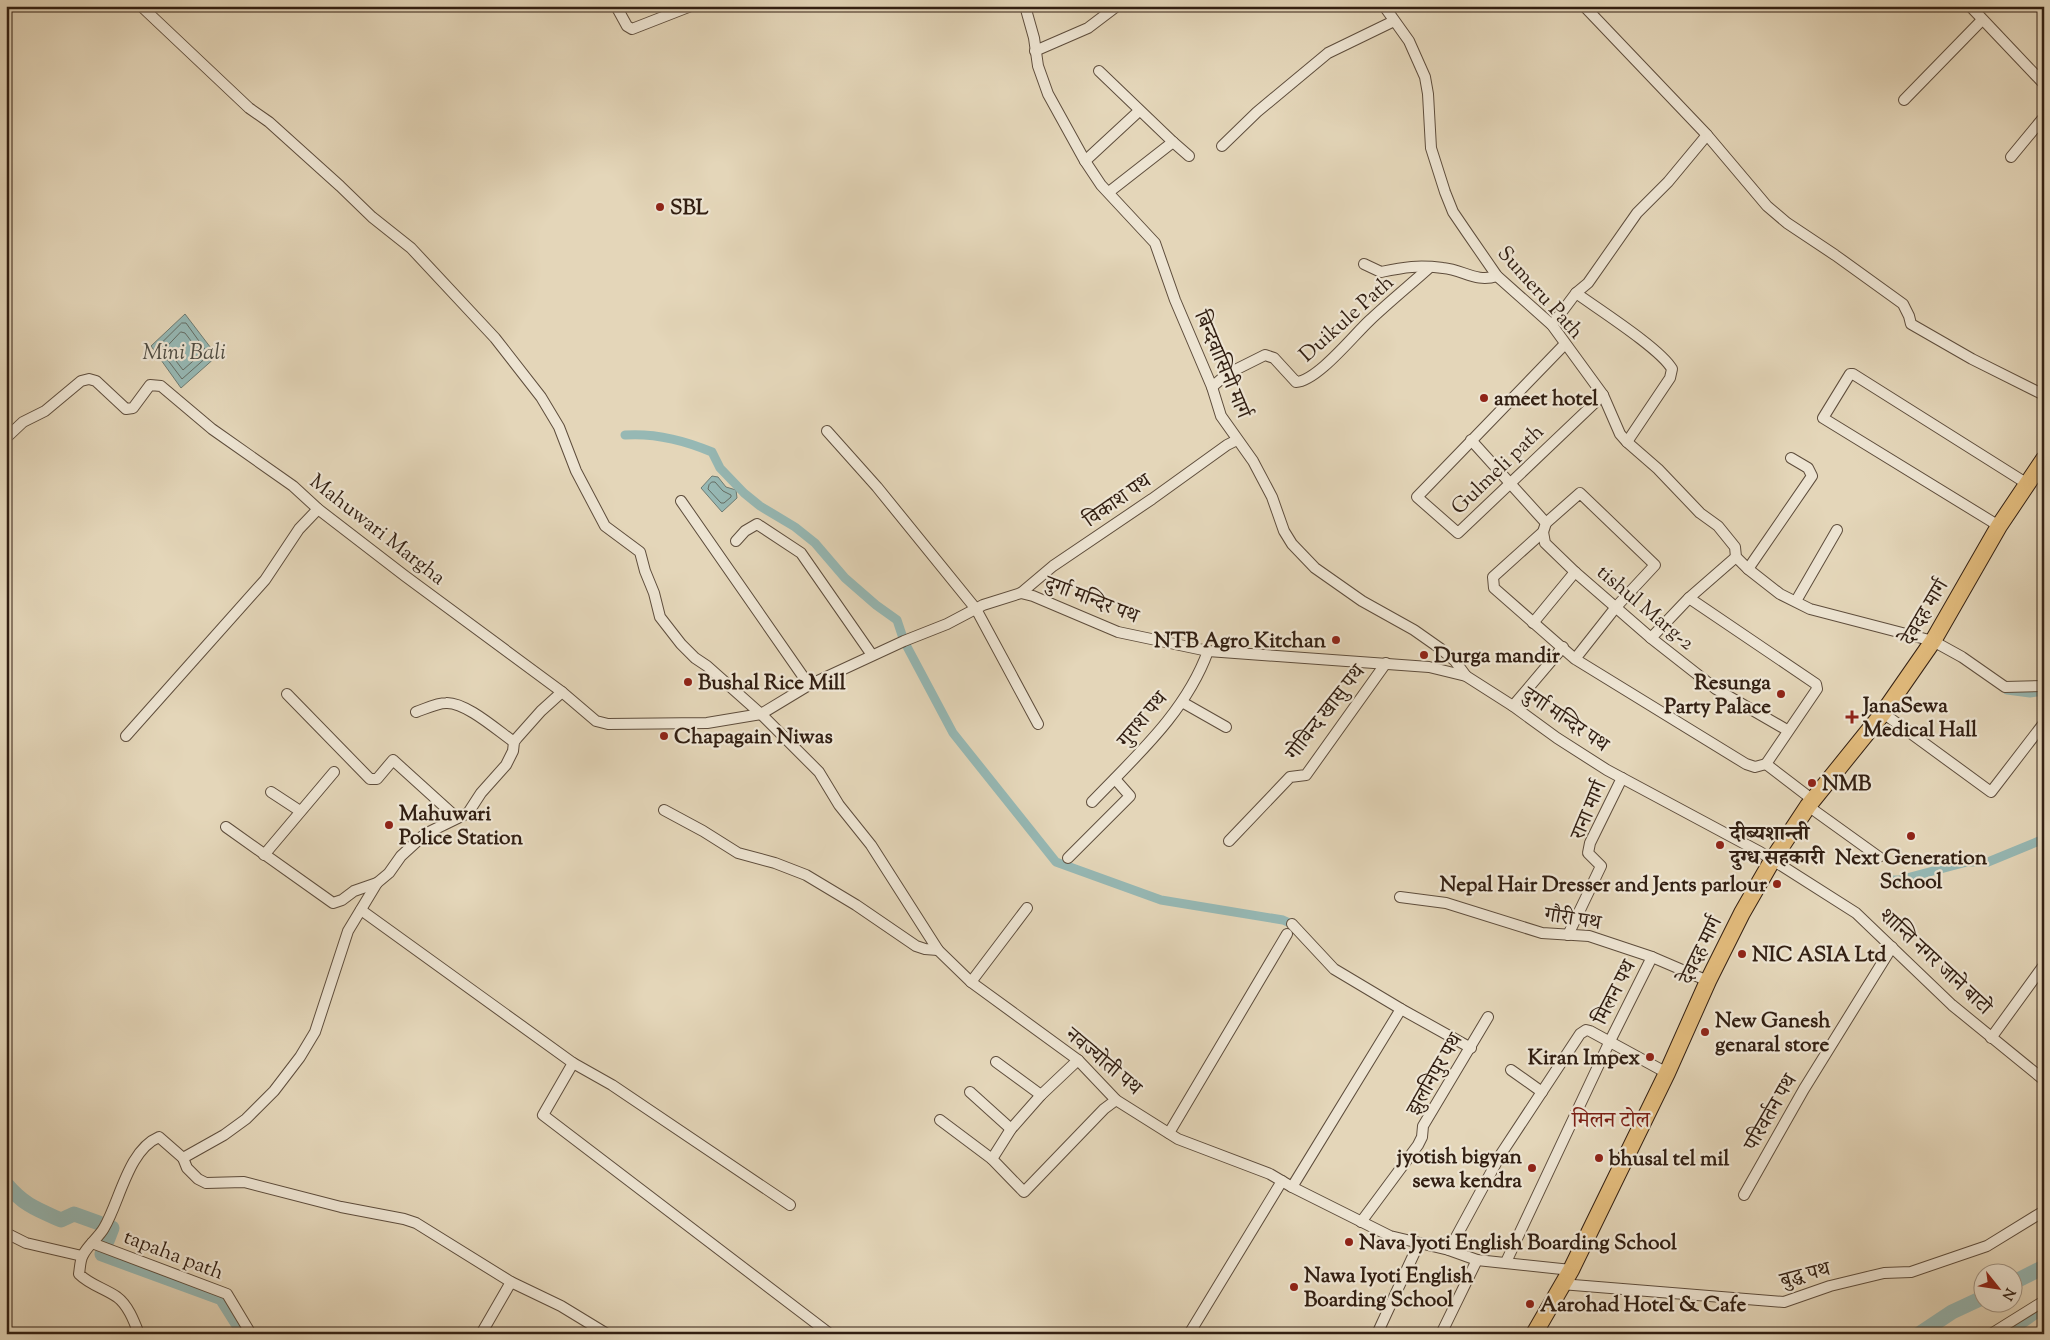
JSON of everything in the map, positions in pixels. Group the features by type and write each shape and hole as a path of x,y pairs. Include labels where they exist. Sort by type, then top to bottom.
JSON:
{"main road":[{"name":"देवदह मार्ग","path":"1534,1334 1561,1284 1571,1270 1742,913 1773,860 1810,803 1883,713 1933,641 2026,483 2044,459"}],"street":[{"name":"नवज्योती पथ","path":"141,6 249,108 276,128 372,217 410,248 496,338 541,397 560,427 576,472 605,526 640,552 654,592 660,617 681,644 695,658 707,666 761,714 819,772 839,805 875,852 938,950 971,982 1078,1060 1116,1100 1169,1133 1194,1146 1270,1174 1390,1236 1449,1250 1477,1260 1571,1270"},
{"path":"616,6 627,26 632,29 691,6"},
{"name":"बिन्दवासिनी मार्ग","path":"1025,6 1034,38 1034,52 1048,94 1085,161 1101,185 1155,243 1175,300 1212,387 1221,416 1236,440 1253,461 1272,498 1284,531 1302,556 1315,568 1362,601 1430,640 1455,661 1466,676"},
{"path":"1034,52 1088,28 1117,6"},
{"name":"Sumeru Path","path":"1384,6 1410,41 1426,77 1431,148 1453,212 1497,276 1552,325 1603,395 1620,434 1658,469 1700,513 1718,526 1735,547 1736,557 1780,594 1810,609 1933,641 1975,665 2005,687 2044,686"},
{"path":"1584,6 1707,135 1771,210 1903,304 1911,324 1972,359 2044,395"},
{"path":"1970,6 2044,84"},
{"path":"1904,100 1982,20"},
{"path":"1222,146 1257,112 1328,53 1394,21"},
{"path":"1099,71 1189,156"},
{"path":"1085,161 1139,110"},
{"path":"2011,157 2044,117"},
{"path":"1552,325 1576,293 1588,283 1637,213 1668,182 1707,135"},
{"path":"1109,192 1173,142"},
{"path":"1364,264 1381,272 1398,267 1418,265 1445,268 1485,279 1497,276"},
{"name":"Duikule Path","path":"1212,387 1227,374 1265,355 1274,358 1296,382 1303,382 1333,358 1368,322 1430,267"},
{"path":"1576,293 1647,344 1672,369 1670,378 1627,442"},
{"name":"Gulmeli path","path":"1565,344 1417,497 1458,533 1508,483 1603,395"},
{"path":"2000,526 1823,418 1850,374 2026,483"},
{"name":"Mahuwari Margha","path":"6,438 23,422 45,411 82,381 89,379 96,382 126,409 133,408 150,385 161,386 212,429 293,486 318,509 562,692 596,721 608,724 707,723 761,714"},
{"path":"828,431 883,494 976,609 1038,724"},
{"name":"विकाश पथ","path":"1021,593 1053,566 1236,440"},
{"name":"tishul Marg-2","path":"1472,440 1545,528 1545,543 1575,572 1651,638 1716,689 1787,730"},
{"path":"1748,569 1812,476 1808,468 1791,458"},
{"path":"1575,659 1616,607 1655,566 1580,493 1493,577 1494,588 1575,659 1746,764 1755,767 1766,764 1787,730 1817,689 1816,684 1688,598"},
{"path":"681,501 809,685"},
{"path":"126,736 265,580 299,528 318,509"},
{"path":"736,541 745,531 757,524 800,553 872,655"},
{"path":"1796,601 1837,530"},
{"path":"1651,638 1688,598 1736,557"},
{"path":"1533,623 1575,572"},
{"name":"दुर्गा मन्दिर पथ","path":"761,714 809,685 872,655 947,624 976,609 1021,593 1118,632 1208,651 1429,667 1466,676 1513,706 1578,752 1773,860"},
{"path":"1513,706 1563,647"},
{"name":"गुराश पथ","path":"1092,802 1164,726 1182,702 1203,666 1208,651"},
{"name":"गोविन्द खासु पथ","path":"1228,841 1290,777 1306,775 1386,663"},
{"path":"182,1158 246,1119 274,1091 300,1057 315,1032 348,931 377,883 389,873 401,856 425,834 468,813 481,793 506,766 513,751 514,742 541,711 562,692"},
{"path":"287,694 370,779 377,779 393,760 457,818"},
{"path":"1182,702 1226,727"},
{"path":"416,712 446,703 454,704 483,720 514,742"},
{"path":"1883,713 1991,792 2044,723"},
{"path":"1766,764 1810,803 1879,857"},
{"path":"264,855 334,772"},
{"name":"राना मार्ग","path":"1568,935 1601,866 1588,853 1590,843 1622,778"},
{"path":"1068,858 1130,796 1115,779"},
{"path":"271,792 300,811"},
{"path":"664,810 704,831 738,853 775,863 806,875 856,905 916,946 938,950"},
{"path":"226,827 332,903 342,900 354,891 377,883"},
{"name":"शान्ति नगर जाने बाटो","path":"1773,860 1856,912 1952,1005 2044,1080"},
{"name":"गौरी पथ","path":"1400,897 1446,903 1542,933 1589,936 1652,957"},
{"path":"971,982 1026,908"},
{"path":"361,910 573,1063 612,1085 790,1205"},
{"path":"1292,924 1334,968 1401,1009 1471,1048"},
{"path":"1169,1133 1287,934"},
{"name":"परिवर्तन पथ","path":"1744,1195 1804,1089 1892,947"},
{"name":"मिलन पथ","path":"1506,1262 1609,1043 1652,957 1708,981"},
{"path":"1991,1038 2043,960"},
{"path":"1292,1187 1401,1009"},
{"name":"झुलनिपुर पथ","path":"1361,1222 1418,1145 1423,1135 1424,1126 1488,1017"},
{"path":"1449,1250 1501,1154 1580,1034 1586,1030 1590,1031 1667,1073"},
{"path":"992,1159 1011,1129 1078,1060"},
{"path":"996,1062 1042,1095"},
{"path":"573,1063 543,1115 830,1334"},
{"path":"1511,1070 1542,1092"},
{"path":"970,1092 1011,1129"},
{"path":"940,1120 992,1159 1024,1192 1104,1109 1116,1100"},
{"path":"140,1334 130,1313 117,1297 87,1282 79,1274 82,1256 104,1228 123,1184 138,1156 151,1140 159,1137 182,1158 198,1179 206,1183 244,1182 340,1207 416,1223 511,1282 561,1306 607,1334"},
{"path":"1189,1334 1282,1181"},
{"name":"बुद्ध पथ","path":"1561,1284 1784,1302 1830,1286 1881,1274 1911,1272 1988,1246 2044,1211"},
{"path":"8,1236 26,1243 82,1256"},
{"name":"tapaha path","path":"92,1243 227,1294 251,1334"},
{"path":"1377,1334 1419,1243"},
{"path":"1441,1334 1477,1260"},
{"path":"481,1334 511,1282"},
{"path":"1991,1334 2044,1301"}],"water":[{"name":"Mini Bali","path":"185,314 217,356 181,388 151,346"},
{"path":"712,476 718,477 726,487 736,490 737,498 722,512 701,488"}],"waterway":[{"path":"625,435 647,435 670,439 692,444 712,452 720,468 744,493 760,506 795,527 815,543 845,578 876,605 897,620 904,641 953,733 1056,862 1161,900 1283,920 1292,924"},
{"path":"2007,690 2030,693 2044,691"},
{"path":"1884,880 1899,880 1967,862 1988,862 2044,839"},
{"path":"6,1184 19,1197 44,1213 61,1220 74,1214 99,1223"},
{"path":"107,1241 112,1228"},
{"path":"102,1254 222,1298 239,1325 242,1334"},
{"path":"2022,1278 2044,1267"},
{"path":"1919,1334 1952,1312 1972,1303"},
{"path":"2008,1334 2044,1309"}],"place":[{"name":"SBL","path":"660,207"},
{"name":"ameet hotel","path":"1484,398"},
{"name":"NTB Agro Kitchan","path":"1336,640"},
{"name":"Durga mandir","path":"1424,655"},
{"name":"Bushal Rice Mill","path":"688,682"},
{"name":"Resunga Party Palace","path":"1781,694"},
{"name":"JanaSewa Medical Hall","path":"1852,717"},
{"name":"Chapagain Niwas","path":"664,736"},
{"name":"NMB","path":"1812,783"},
{"name":"Mahuwari Police Station","path":"389,825"},
{"name":"Next Generation School","path":"1911,836"},
{"name":"दीब्यशान्ती दुग्ध सहकारी","path":"1720,845"},
{"name":"Nepal Hair Dresser and Jents parlour","path":"1777,884"},
{"name":"NIC ASIA Ltd","path":"1742,954"},
{"name":"New Ganesh genaral store","path":"1705,1032"},
{"name":"Kiran Impex","path":"1650,1057"},
{"name":"bhusal tel mil","path":"1599,1158"},
{"name":"jyotish bigyan sewa kendra","path":"1532,1168"},
{"name":"Nava Jyoti English Boarding School","path":"1349,1242"},
{"name":"Nawa Iyoti English Boarding School","path":"1294,1287"},
{"name":"Aarohad Hotel & Cafe","path":"1530,1304"}],"district":[{"name":"मिलन टोल","path":"1611,1119"}]}
